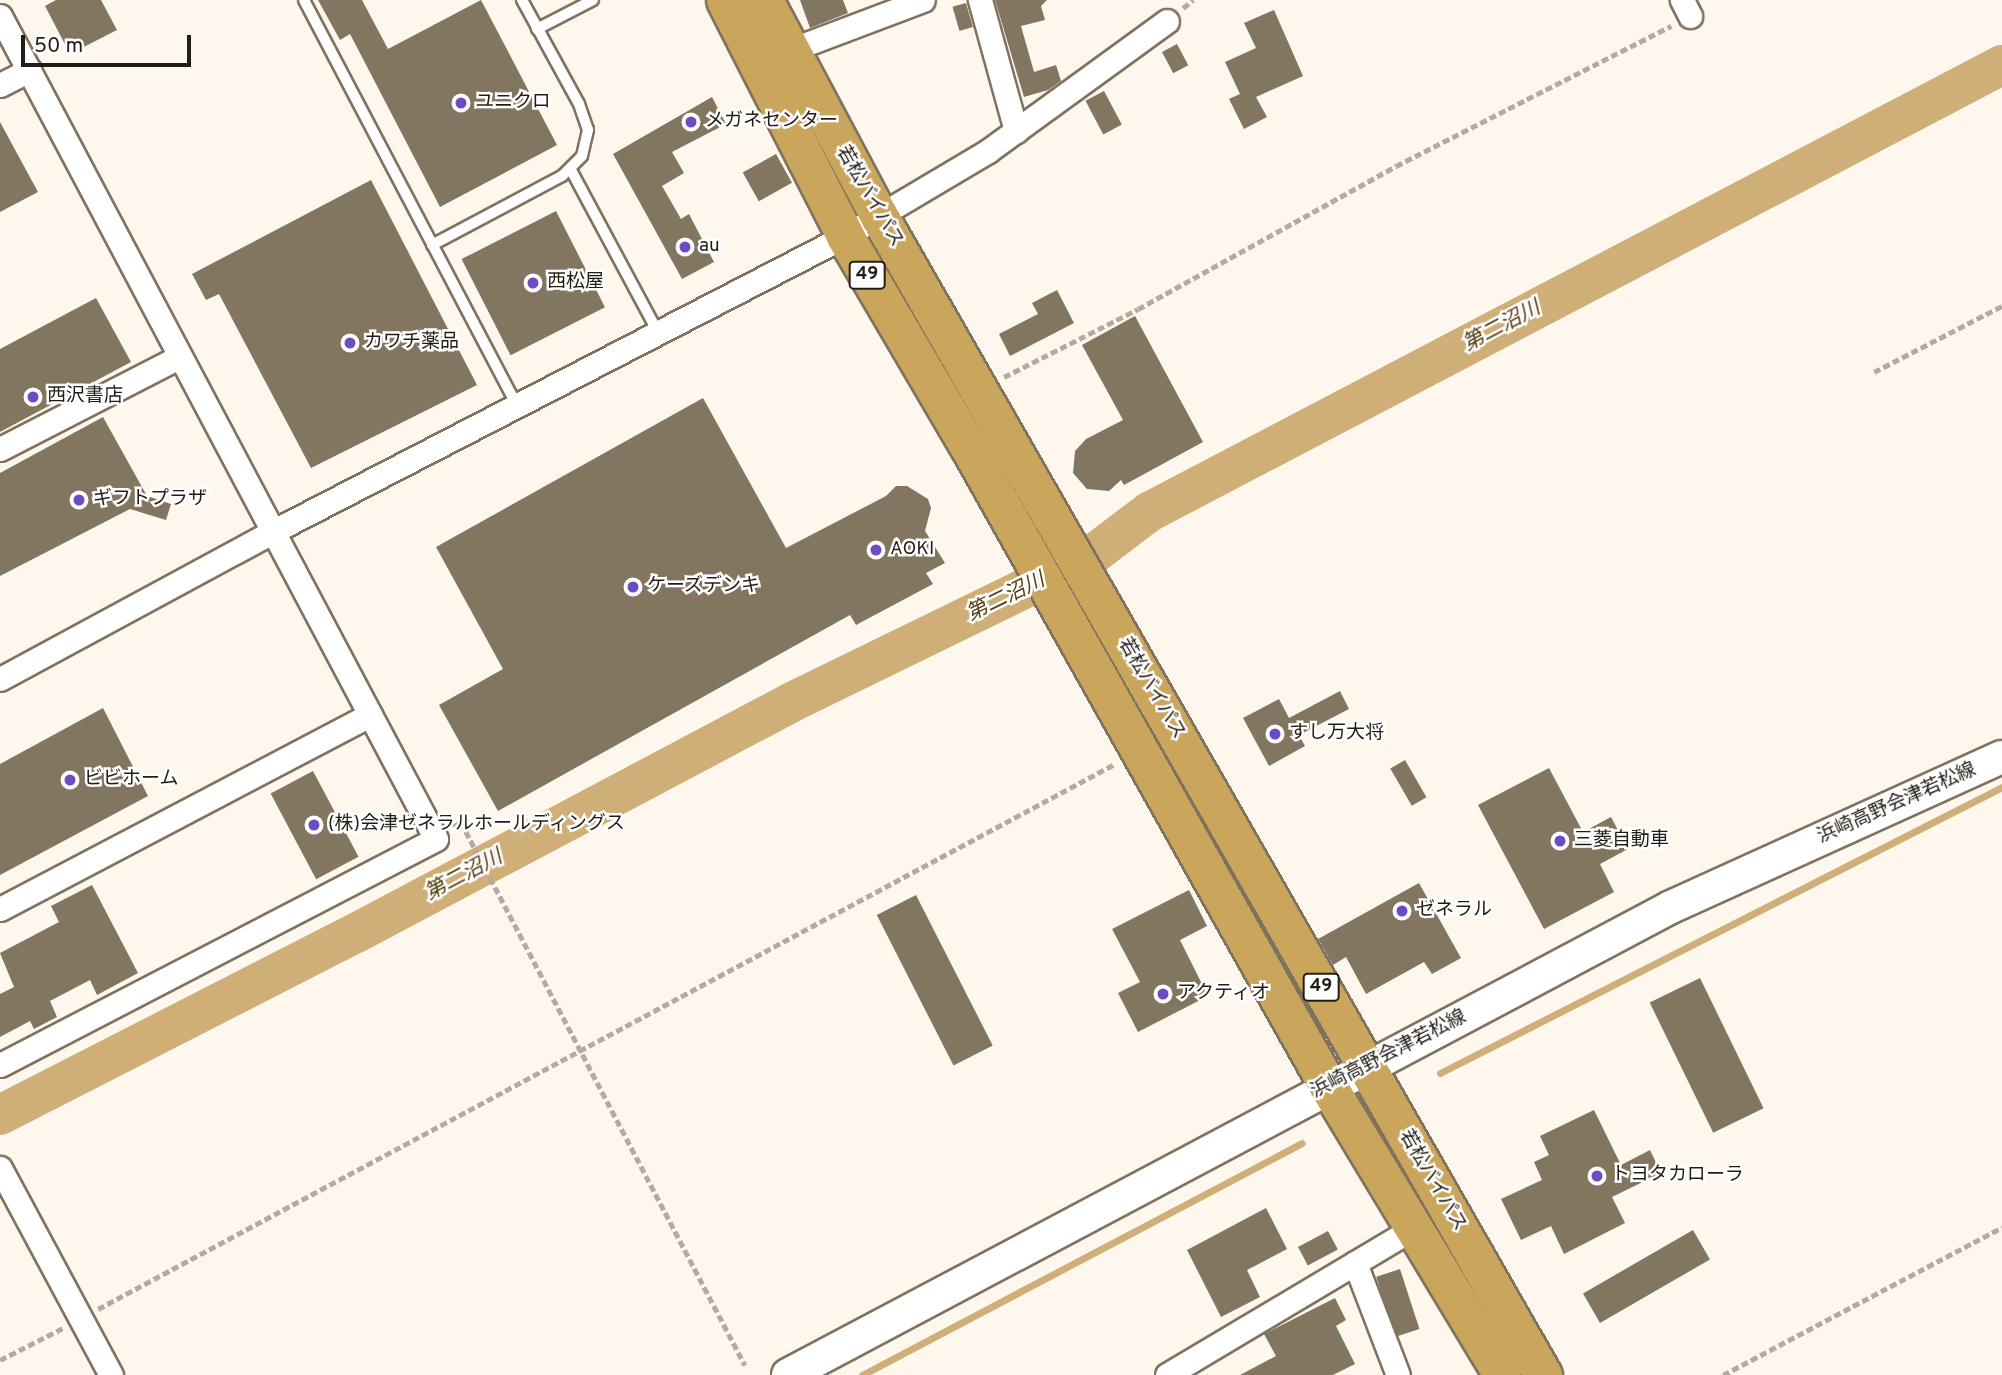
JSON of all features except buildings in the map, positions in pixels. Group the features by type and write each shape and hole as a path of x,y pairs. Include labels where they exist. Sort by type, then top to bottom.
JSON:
{"highway":[{"name":"若松バイパス","path":"724,0 845,236 1023,542 1328,1086 1502,1375"},
{"name":"若松バイパス","path":"764,0 788,51 879,216 981,389 1543,1375"}],"main road":[{"name":"浜崎高野会津若松線","path":"788,1375 1366,1065 1671,907 2002,757"}],"street":[{"path":"788,51 923,0"},
{"path":"980,0 1016,131"},
{"path":"0,16 436,839 0,1065"},
{"path":"0,679 272,532 845,236 1016,131 1167,21"},
{"path":"0,85 29,70"},
{"path":"0,449 179,357"},
{"path":"0,909 370,715"},
{"path":"0,1168 111,1375"},
{"path":"1167,1375 1414,1228"},
{"path":"1356,1263 1398,1375"}],"lane":[{"path":"304,0 517,406"},
{"path":"432,245 571,170 582,156 587,130 579,104 522,0"},
{"path":"537,29 593,0"},
{"path":"571,170 659,331"}],"path":[{"path":"981,389 1138,309 1686,8"},
{"path":"1874,372 2002,306"},
{"path":"0,1360 583,1051 1140,750"},
{"path":"436,839 461,822 745,1365"},
{"path":"1723,1375 2002,1227"}],"waterway":[{"name":"第二沼川","path":"0,1115 356,933 790,703 1091,556 1149,512 2002,65"},
{"path":"1440,1073 2002,787"},
{"path":"862,1375 1302,1143"}],"place":[{"name":"ユニクロ","path":"461,103"},
{"name":"メガネセンター","path":"691,122"},
{"name":"au","path":"685,247"},
{"name":"西松屋","path":"533,283"},
{"name":"カワチ薬品","path":"350,343"},
{"name":"西沢書店","path":"33,397"},
{"name":"ギフトプラザ","path":"79,500"},
{"name":"AOKI","path":"876,550"},
{"name":"ケーズデンキ","path":"633,587"},
{"name":"すし万大将","path":"1275,734"},
{"name":"ビビホーム","path":"70,780"},
{"name":"(株)会津ゼネラルホールディングス","path":"314,825"},
{"name":"三菱自動車","path":"1560,841"},
{"name":"ゼネラル","path":"1402,911"},
{"name":"アクティオ","path":"1163,994"},
{"name":"トヨタカローラ","path":"1597,1176"}]}
